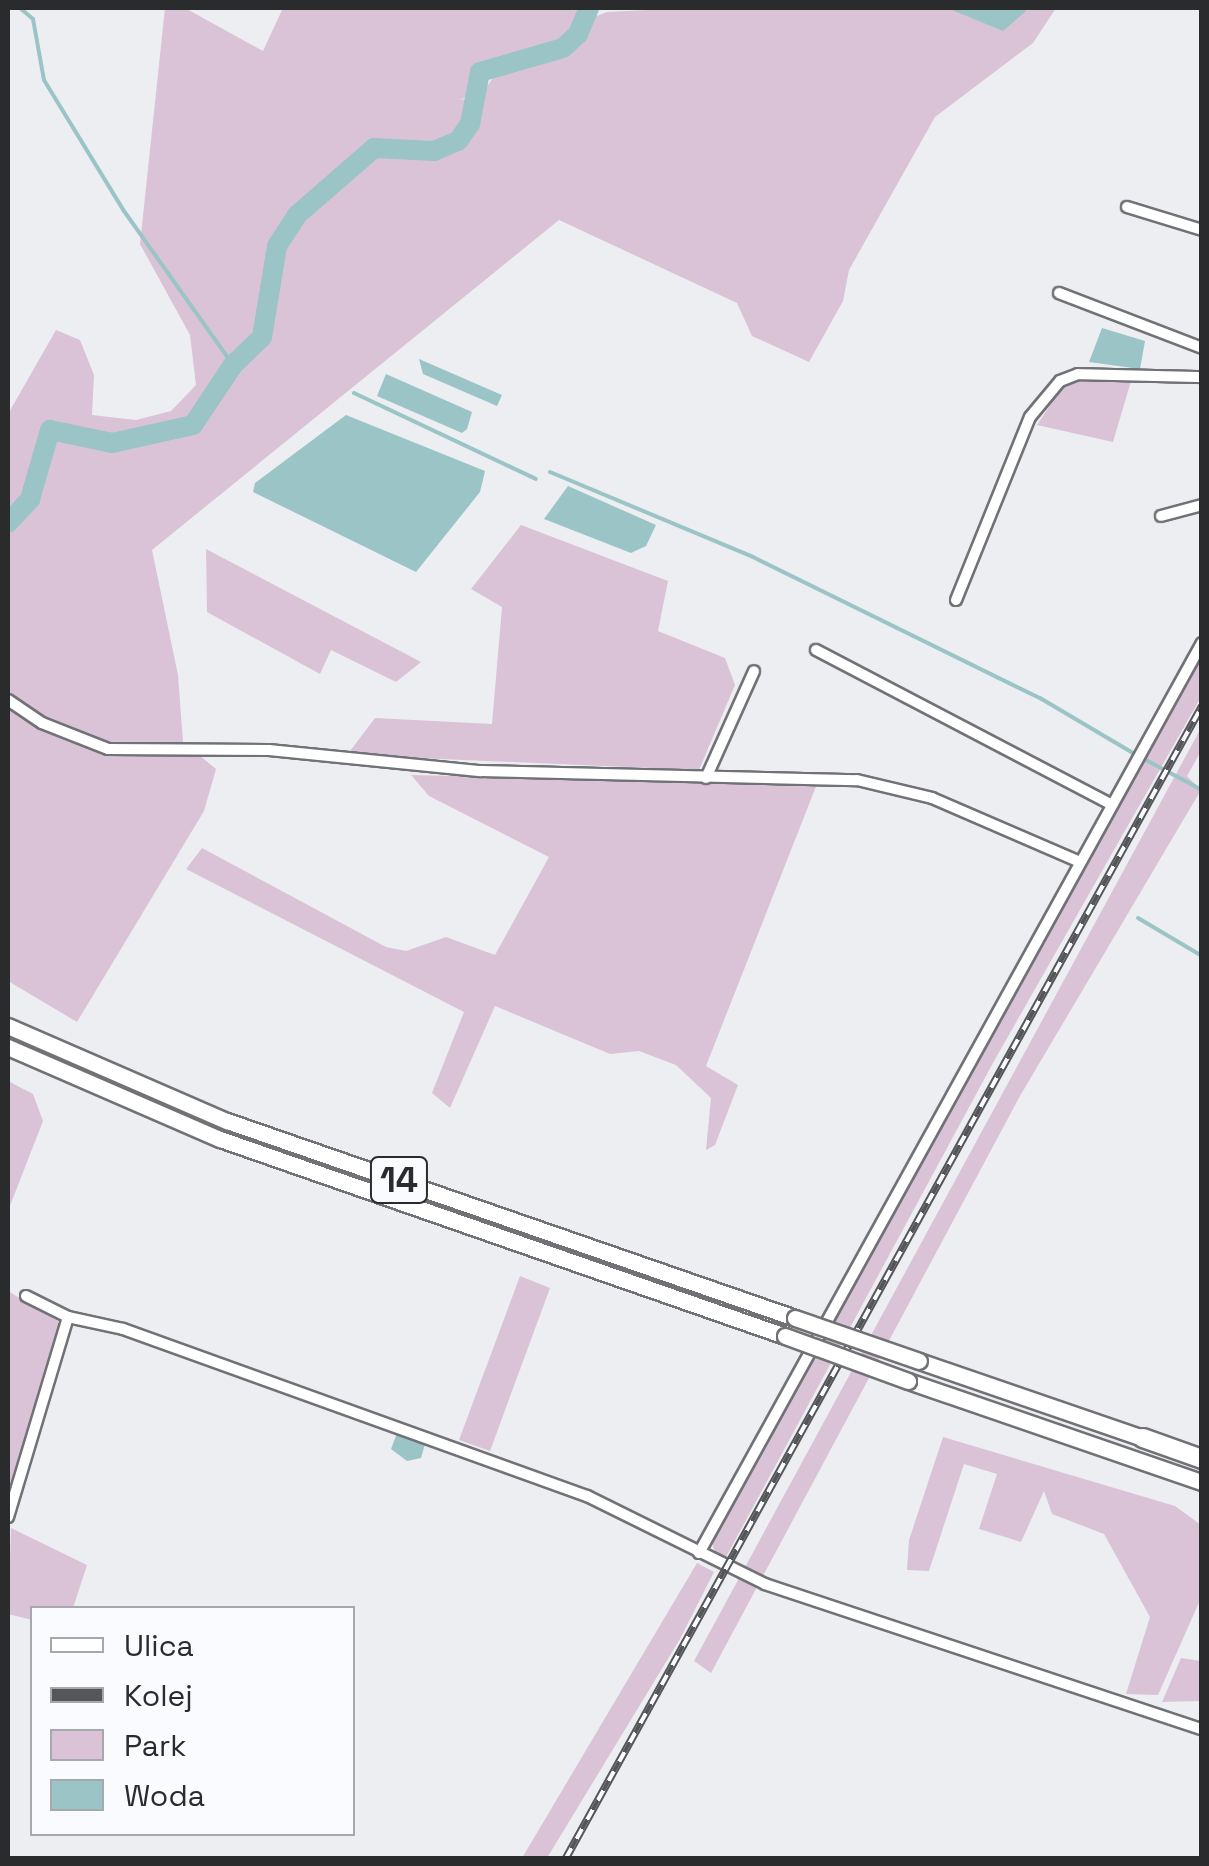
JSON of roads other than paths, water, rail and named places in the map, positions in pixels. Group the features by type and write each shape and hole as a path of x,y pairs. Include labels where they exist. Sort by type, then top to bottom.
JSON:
{"highway":[{"name":"14","path":"1143,1438 1202,1450"},
{"path":"1143,1438 1202,1459"}],"main road":[{"name":"14","path":"8,1026 227,1121 1143,1438"},
{"name":"14","path":"8,1046 220,1139 1202,1482"}],"street":[{"path":"1127,207 1202,230"},
{"path":"1059,294 1202,348"},
{"path":"956,600 1030,417 1060,381 1078,374 1202,377"},
{"path":"1161,516 1202,506"},
{"path":"698,1553 1202,643"},
{"path":"816,650 1111,804"},
{"path":"706,778 754,670"},
{"path":"8,700 58,730 108,749 269,750 480,771 831,778 891,786 971,813 1080,862"},
{"path":"26,1296 68,1318 123,1329 587,1496 765,1584 1202,1729"},
{"path":"8,1517 68,1318"}],"water":[{"path":"947,8 1024,8 1026,11 1003,31"},
{"path":"1102,328 1145,341 1140,369 1089,362"},
{"path":"419,359 502,395 497,406 423,374"},
{"path":"386,374 472,412 467,429 462,433 377,396"},
{"path":"346,415 485,471 480,492 416,572 253,492 255,483"},
{"path":"568,486 656,525 646,546 631,553 544,519"},
{"path":"397,1433 425,1444 421,1458 407,1461 391,1449"}],"waterway":[{"path":"20,8 33,19 44,80 124,211 233,365"},
{"path":"8,523 30,499 50,430 112,443 193,425 233,365 262,337 277,246 297,215 374,148 434,151 458,141 470,124 480,72 563,48 578,34 589,8"},
{"path":"354,393 536,479"},
{"path":"550,472 753,557 1040,698 1133,753"},
{"path":"1146,760 1202,790"},
{"path":"1138,918 1202,956"}],"railway":[{"path":"566,1858 1202,706"}]}
